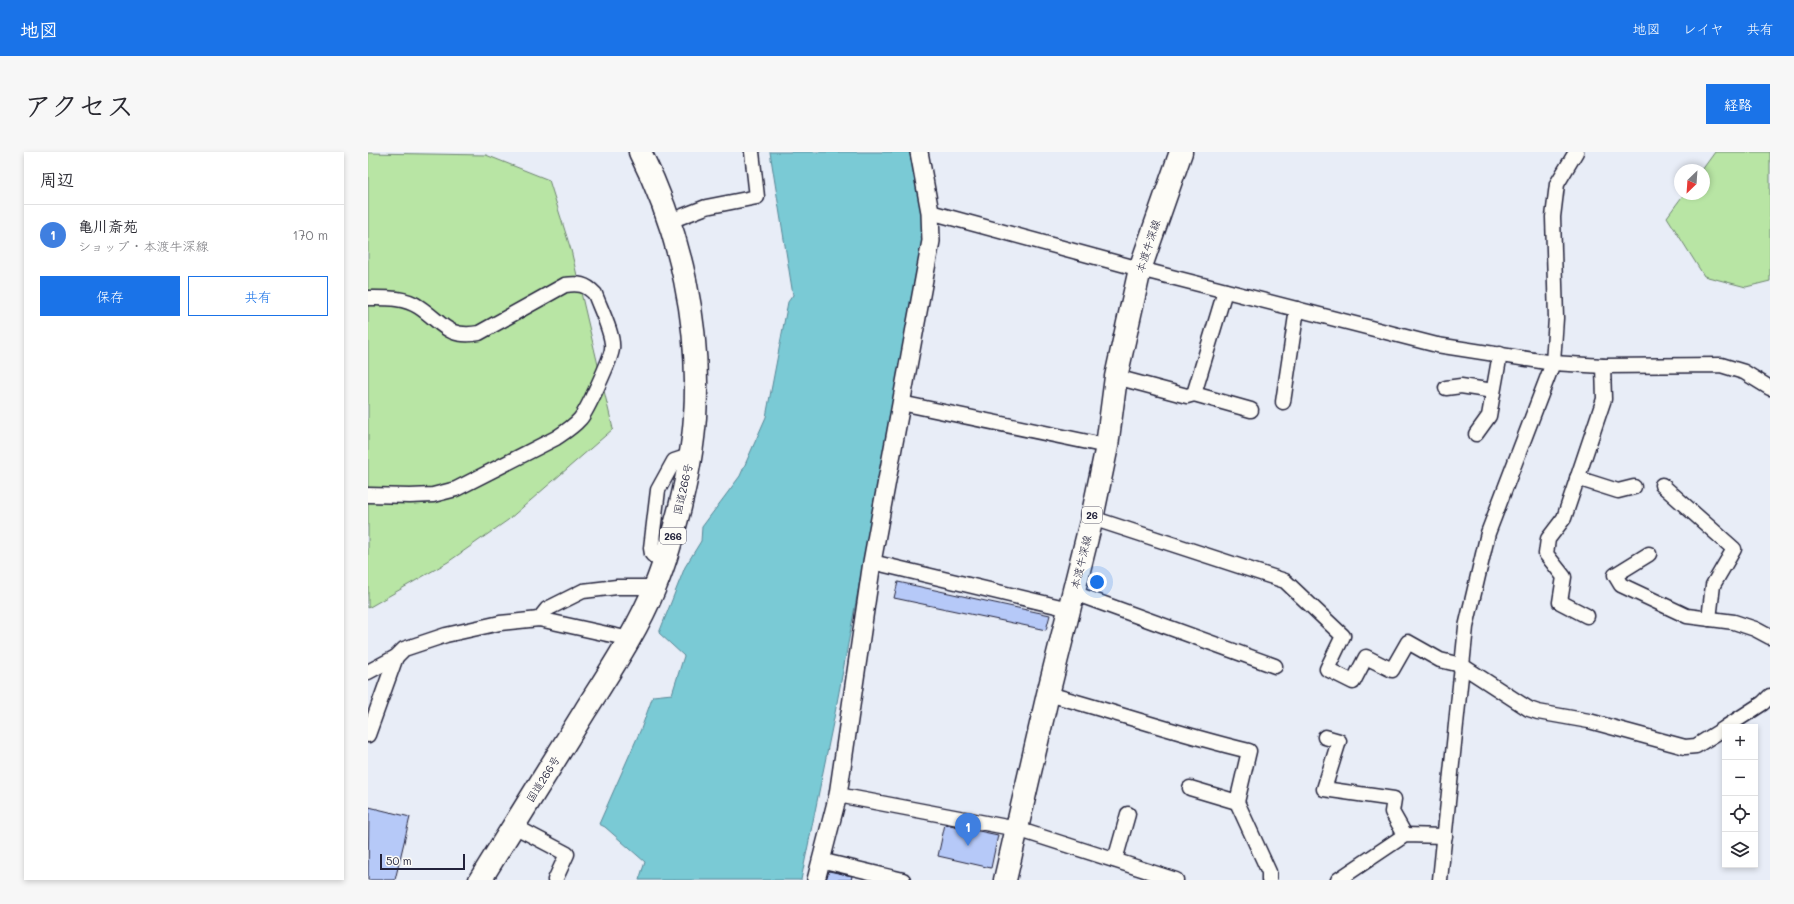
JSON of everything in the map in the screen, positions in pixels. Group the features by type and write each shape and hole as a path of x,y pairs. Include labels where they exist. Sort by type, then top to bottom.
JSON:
{"main road":[{"name":"国道266号","path":"480,880 630,639 664,565 671,543 690,459 695,418 696,383 690,303 670,222 640,152"},
{"name":"本渡牛深線","path":"1005,880 1048,694 1092,518 1107,446 1116,377 1140,269 1181,152"}],"street":[{"path":"670,222 706,207 757,197 752,152"},
{"path":"816,880 838,795 872,562 931,241 930,212 919,152"},
{"path":"1440,880 1466,627 1488,533 1553,362 1556,318 1553,217 1557,184 1576,152"},
{"path":"930,212 1140,269 1437,345 1553,362 1603,366 1721,364 1744,372 1770,388"},
{"path":"368,298 404,300 420,307 441,326 452,332 469,335 479,333 565,285 576,283 584,285 595,294 611,337 613,349 609,361 581,418 570,429 556,438 456,489 433,495 368,495"},
{"path":"1194,394 1225,291"},
{"path":"1283,402 1297,309"},
{"path":"1476,434 1489,416 1500,354"},
{"path":"1588,616 1560,602 1564,577 1546,554 1548,539 1564,518 1604,399 1603,366"},
{"path":"1116,377 1187,396 1194,394 1251,410"},
{"path":"1446,388 1461,386 1493,391"},
{"path":"901,403 1107,446"},
{"path":"1577,478 1618,491 1634,486"},
{"path":"1662,485 1734,550 1713,585 1709,619"},
{"path":"1092,518 1286,581 1343,636 1327,669 1353,682 1366,657 1392,670 1408,642 1440,660 1461,664 1529,709 1538,712 1589,721 1685,747 1696,746 1722,730"},
{"path":"1649,554 1615,575 1621,585 1687,616 1734,622 1754,628 1770,636"},
{"path":"872,562 1072,601 1275,666"},
{"path":"539,619 547,609 583,591 617,587 655,587"},
{"path":"368,672 396,657 404,649 446,635 500,623 539,619 630,639"},
{"path":"368,735 396,657"},
{"path":"1048,694 1093,706 1203,740 1249,751 1237,802 1269,872 1269,880"},
{"path":"1731,724 1764,703 1770,696"},
{"path":"1326,737 1339,741 1324,789 1394,799 1392,812 1405,835"},
{"path":"1190,788 1237,802"},
{"path":"838,795 1016,829 1115,860 1146,875 1176,880"},
{"path":"1115,860 1128,814"},
{"path":"514,826 566,854 555,880"},
{"path":"1338,880 1405,835 1445,836"},
{"path":"820,860 903,880"}],"green space":[{"path":"1715,152 1770,152 1770,281 1746,287 1704,276 1667,217 1680,200 1710,200 1710,164 1706,164"},
{"path":"368,153 486,155 549,180 571,250 613,429 508,520 448,562 368,608"}],"water":[{"path":"770,152 911,152 921,202 925,235 835,713 801,880 639,880 645,862 605,827 599,824 641,729 653,696 672,694 684,656 659,633 685,567 701,541 702,527 740,476 766,417 788,302 793,295"}],"building":[{"path":"898,582 1050,615 1046,630 894,598"},
{"path":"369,807 410,817 395,880 368,880"},
{"path":"945,824 998,835 991,868 938,856"},
{"path":"829,871 852,876 851,880 826,880"}],"place":[{"name":"亀川斎苑","path":"968,846"}]}
